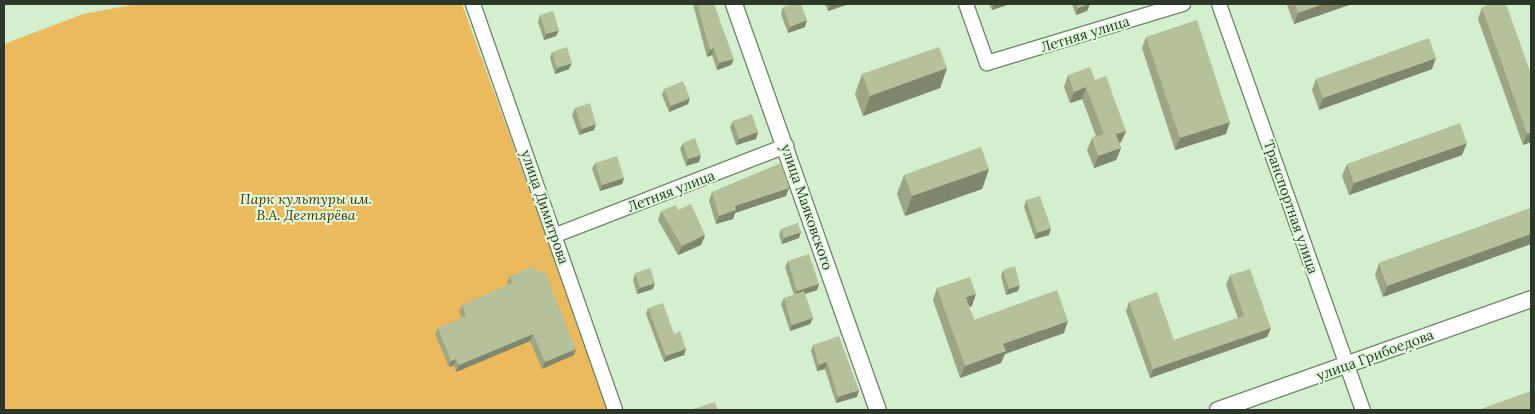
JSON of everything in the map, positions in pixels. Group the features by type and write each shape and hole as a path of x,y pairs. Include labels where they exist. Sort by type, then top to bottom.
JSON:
{"street":[{"name":"улица Димитрова","path":"473,4 556,235 615,410"},
{"name":"улица Маяковского","path":"734,4 786,146 878,410"},
{"name":"Летняя улица","path":"966,4 987,64 1183,4"},
{"name":"Транспортная улица","path":"1219,4 1363,410"},
{"name":"Летняя улица","path":"556,235 786,146"},
{"name":"улица Грибоедова","path":"1218,410 1347,366 1531,299"}],"green space":[{"name":"Парк культуры им. В.А. Дегтярёва","path":"137,4 462,4 609,410 4,410 4,44 83,14"}],"building":[{"path":"697,4 714,4 734,59 719,63 714,48 710,50"},
{"path":"801,4 807,20 790,27 783,7"},
{"path":"1076,4 1090,4 1078,8"},
{"path":"1295,4 1323,4 1298,13"},
{"path":"1491,4 1506,4 1531,74 1531,132 1527,134 1482,7"},
{"path":"553,11 559,30 546,34 540,15"},
{"path":"1197,20 1230,122 1180,138 1146,37"},
{"path":"1429,38 1436,58 1323,98 1316,79"},
{"path":"567,47 572,63 557,68 552,52"},
{"path":"939,47 947,68 870,96 862,74"},
{"path":"1090,67 1095,80 1106,76 1126,131 1116,134 1121,148 1098,156 1092,138 1104,134 1086,87 1074,92 1068,75"},
{"path":"683,81 690,98 671,106 664,89"},
{"path":"590,103 596,124 582,129 575,108"},
{"path":"752,114 758,132 739,139 733,121"},
{"path":"1460,123 1467,143 1354,183 1347,164"},
{"path":"695,138 701,155 688,159 683,143"},
{"path":"981,147 989,169 912,196 904,175"},
{"path":"617,156 624,178 602,185 595,163"},
{"path":"781,163 789,188 735,206 736,210 719,216 712,192"},
{"path":"1040,196 1051,228 1037,233 1026,200"},
{"path":"691,204 705,235 682,246 661,211 676,205 678,210"},
{"path":"1531,208 1531,234 1387,286 1379,263"},
{"path":"798,223 801,232 784,238 781,229"},
{"path":"809,254 819,284 797,291 788,261"},
{"path":"534,266 537,273 544,270 576,349 545,362 533,334 459,365 456,359 451,361 438,328 466,316 462,305 512,283 510,276"},
{"path":"1015,266 1020,285 1009,289 1003,270"},
{"path":"650,268 655,283 640,288 635,273"},
{"path":"1250,269 1271,328 1153,369 1129,302 1157,292 1174,340 1244,316 1230,275"},
{"path":"970,277 976,294 966,297 974,320 1057,290 1068,321 1003,344 1006,351 965,366 937,288"},
{"path":"804,291 813,318 792,325 784,298"},
{"path":"663,303 674,334 680,331 686,349 666,356 648,308"},
{"path":"839,336 859,390 838,397 827,362 819,365 813,345"},
{"path":"1531,391 1531,410 1478,410"},
{"path":"715,402 718,410 690,410"}]}
